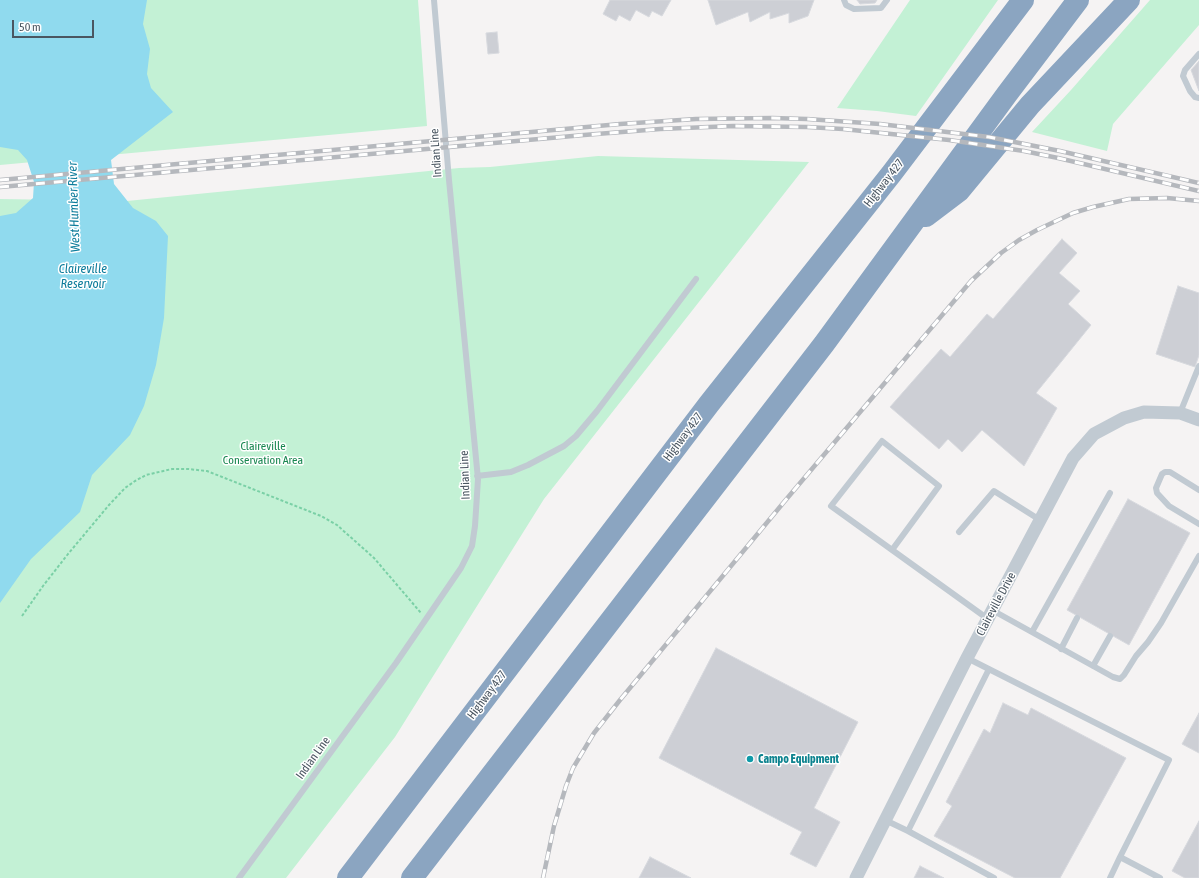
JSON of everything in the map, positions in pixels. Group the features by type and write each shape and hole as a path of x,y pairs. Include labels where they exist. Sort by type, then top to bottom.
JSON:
{"highway":[{"name":"Highway 427","path":"348,878 709,404 892,173 1023,0"},
{"path":"412,878 824,344 1007,94 1078,0"},
{"path":"910,228 959,191 1030,105 1128,0"}],"street":[{"name":"Claireville Drive","path":"856,878 967,658 1073,458 1094,434 1124,418 1144,412 1180,413 1199,420"}],"lane":[{"name":"Indian Line","path":"239,878 396,663 461,568 472,546 475,526 477,476 449,180 434,0"},
{"path":"844,0 846,5 854,9 882,8 887,0"},
{"path":"1199,54 1185,70 1183,76 1190,91 1195,97 1199,98"},
{"path":"477,476 511,472 528,466 564,446 576,436 597,411 696,279"},
{"path":"1180,413 1199,366"},
{"path":"892,550 939,486 882,441 831,506 892,550 990,614 1032,632 1113,677 1120,679 1161,623 1199,556"},
{"path":"1199,490 1170,472 1165,472 1162,474 1156,488 1157,493 1169,506 1199,524"},
{"path":"959,532 994,491 1040,520"},
{"path":"1032,632 1110,493"},
{"path":"1061,649 1077,618"},
{"path":"1093,666 1110,636"},
{"path":"967,658 1170,760 1110,878"},
{"path":"908,831 989,669"},
{"path":"885,820 994,878"},
{"path":"1120,857 1160,878"}],"path":[{"path":"22,616 42,586 109,505 125,488 146,475 172,469 188,469 207,471 321,516 337,525 374,558 426,618"}],"green space":[{"path":"0,0 418,0 427,126 0,165"},
{"path":"910,0 998,0 916,116 837,108"},
{"path":"1150,0 1199,0 1199,25 1113,124 1107,151 1032,132 1071,90"},
{"name":"Claireville Conservation Area","path":"598,156 809,162 544,499 395,737 286,878 0,878 0,199 127,201 459,168 490,167"}],"water":[{"name":"Claireville Reservoir","path":"0,0 147,0 143,24 150,49 147,74 151,88 173,112 111,160 114,184 133,208 156,221 168,236 164,318 156,365 144,406 130,435 92,475 80,512 31,559 0,603 0,216 16,213 33,198 34,182 27,160 18,150 0,147"}],"building":[{"path":"610,0 671,0 662,16 652,11 649,17 636,10 630,21 619,15 616,21 603,14"},
{"path":"708,0 814,0 808,16 789,23 789,13 770,19 770,12 750,22 748,12 716,25"},
{"path":"857,0 877,0 875,3 860,4"},
{"path":"497,32 499,53 488,54 486,33"},
{"path":"1199,61 1199,91 1191,70"},
{"path":"1062,239 1077,253 1059,273 1080,291 1068,304 1091,325 1036,393 1057,408 1024,466 982,430 962,452 948,439 939,449 890,407 941,349 950,357 987,314 993,319"},
{"path":"1178,286 1199,293 1199,355 1195,367 1156,354"},
{"path":"1128,499 1190,533 1129,645 1067,610"},
{"name":"Campo Equipment","path":"716,648 858,722 814,808 840,822 816,867 790,854 802,832 659,758"},
{"path":"1003,703 1028,715 1031,708 1126,758 1060,878 1015,878 934,836 952,806 946,802 984,729 990,733"},
{"path":"1199,713 1199,753 1182,744"},
{"path":"1199,821 1199,878 1185,878 1172,871"},
{"path":"650,857 691,878 639,878"},
{"path":"920,866 944,878 914,878"}],"railway":[{"path":"0,180 620,124 696,119 772,118 880,124 989,137 1060,151 1199,183"},
{"path":"0,187 584,135 660,129 733,126 843,129 949,140 1024,151 1199,191"},
{"path":"543,878 554,826 566,786 573,768 594,733 784,502 971,281 1001,253 1019,240 1073,213 1129,199 1167,198 1199,201"}],"place":[{"name":"Campo Equipment","path":"750,759"}],"water label":[{"name":"West Humber River","path":"74,207"}]}
